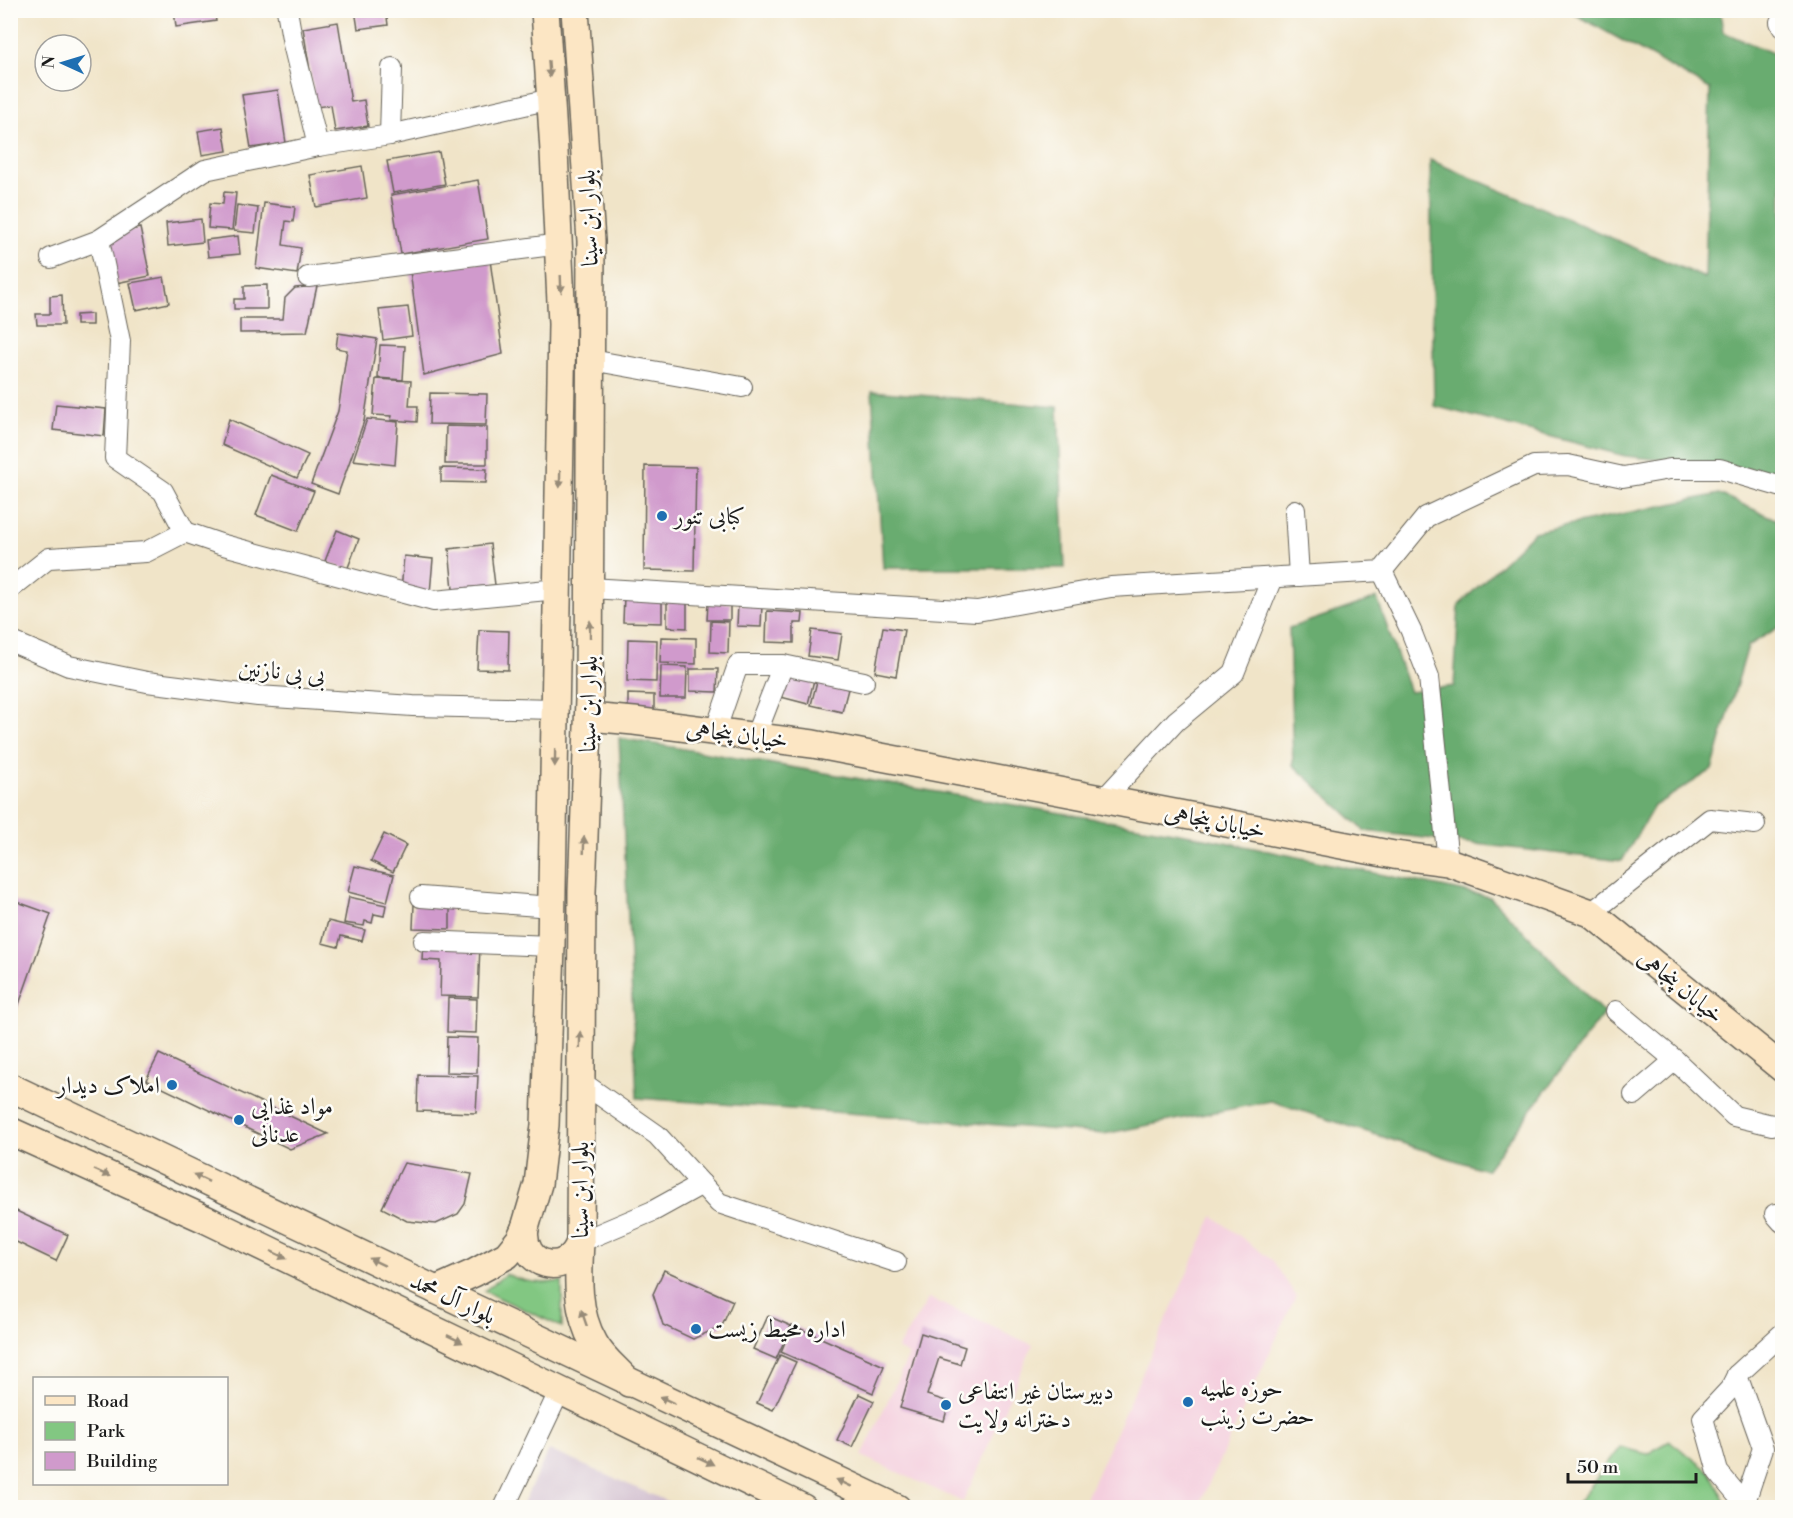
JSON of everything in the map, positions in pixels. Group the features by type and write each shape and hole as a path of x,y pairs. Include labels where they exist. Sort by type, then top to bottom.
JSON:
{"main road":[{"name":"بلوار ابن سینا","path":"436,1290 507,1255 520,1239 538,1184 545,1125 552,907 562,324 560,244 545,10"},
{"name":"بلوار ابن سینا","path":"575,10 591,241 589,717 582,892 580,1242 577,1282 581,1313 594,1344 628,1383"},
{"name":"خیابان پنجاهی","path":"589,717 813,744 1394,855 1448,862 1591,913 1782,1068"},
{"name":"بلوار آل محمد","path":"10,1087 491,1315 628,1383 897,1508"},
{"path":"73,1160 91,1125"},
{"name":"بلوار آل محمد","path":"10,1131 218,1225 803,1508"},
{"path":"525,1228 525,1244 528,1251 533,1257 548,1264 555,1265 568,1260 578,1249 580,1242"}],"street":[{"path":"287,10 318,146"},
{"path":"390,135 392,68"},
{"path":"51,258 99,240 205,170 318,146 390,135 551,99"},
{"path":"99,240 120,341 116,458 163,491 185,532 220,544 434,601 558,589"},
{"path":"309,277 560,244"},
{"path":"591,360 742,387"},
{"path":"590,588 977,611 1111,586 1382,572 1426,518 1533,466 1568,465 1623,477 1670,469 1720,470 1782,487"},
{"path":"1295,510 1299,576"},
{"path":"10,589 49,558 146,552 185,532"},
{"path":"1382,572 1411,631 1429,677 1448,862"},
{"path":"1103,800 1176,721 1234,673 1272,578"},
{"name":"بی بی نازنین","path":"10,641 69,666 147,682 247,695 413,706 556,709"},
{"path":"755,737 783,664"},
{"path":"715,732 738,665 783,664 864,682"},
{"path":"1591,913 1710,819 1755,824"},
{"path":"421,897 552,907"},
{"path":"424,941 551,946"},
{"path":"1616,1011 1676,1060 1734,1116 1772,1125 1782,1123"},
{"path":"1634,1095 1676,1060"},
{"path":"580,1081 657,1135 719,1203 896,1262"},
{"path":"580,1242 653,1211 702,1184"},
{"path":"1745,1506 1718,1472 1703,1418 1730,1389 1737,1375 1782,1334"},
{"path":"1737,1375 1763,1448 1745,1506"},
{"path":"504,1508 560,1390"}],"shaded area":[{"name":"حوزه علمیه حضرت زینب","path":"1213,1216 1273,1261 1296,1296 1198,1507 1082,1507"},
{"name":"دبیرستان غیر انتفاعی دخترانه ولایت","path":"929,1298 1033,1345 963,1502 862,1456 909,1355 897,1349"},
{"path":"549,1450 671,1503 680,1507 521,1507"}],"green space":[{"path":"1569,11 1720,11 1723,32 1782,57 1782,473 1625,456 1434,406 1430,160 1705,278 1710,89"},
{"path":"872,391 1058,407 1065,568 883,568"},
{"path":"1719,494 1782,522 1782,625 1748,646 1712,770 1654,806 1622,861 1365,831 1293,765 1289,628 1377,598 1410,692 1454,686 1459,605 1534,532"},
{"path":"619,738 1191,835 1490,897 1604,1013 1486,1170 1271,1101 1104,1134 637,1098"},
{"path":"506,1274 534,1282 562,1281 562,1327 484,1291"},
{"path":"1670,1441 1710,1472 1728,1507 1574,1508 1620,1447 1647,1454"}],"building":[{"path":"174,10 214,10 216,21 176,27"},
{"path":"355,10 386,10 388,25 358,29"},
{"path":"338,22 351,102 364,100 368,126 335,131 331,105 316,107 303,28"},
{"path":"278,90 286,143 251,148 242,95"},
{"path":"223,127 227,151 202,155 198,131"},
{"path":"439,152 445,184 393,193 387,161"},
{"path":"362,166 367,198 316,207 310,175"},
{"path":"478,180 488,239 401,254 391,195"},
{"path":"224,192 236,193 232,230 208,228 210,203 223,204"},
{"path":"264,203 295,207 293,222 286,221 283,245 301,248 297,274 256,268"},
{"path":"237,205 258,208 255,233 234,231"},
{"path":"201,219 203,242 168,246 166,223"},
{"path":"140,228 150,276 116,283 107,235"},
{"path":"238,236 240,254 208,257 206,240"},
{"path":"490,260 503,354 424,375 410,271"},
{"path":"164,277 169,303 136,310 130,283"},
{"path":"267,285 267,309 234,309 234,299 244,299 244,286"},
{"path":"317,286 307,332 240,333 240,319 283,319 285,298 295,288"},
{"path":"62,295 63,325 37,325 36,314 50,314 50,296"},
{"path":"408,307 412,336 383,340 379,310"},
{"path":"92,314 92,325 76,325 76,315"},
{"path":"338,333 377,339 364,421 338,494 311,484 338,411 347,350 336,348"},
{"path":"380,345 405,346 403,380 378,378"},
{"path":"376,379 411,381 409,406 418,406 417,422 391,420 392,416 373,415"},
{"path":"430,393 487,394 486,425 429,424"},
{"path":"56,404 106,409 104,436 53,430"},
{"path":"229,419 308,455 297,478 222,445"},
{"path":"367,419 398,422 395,465 353,460"},
{"path":"446,426 487,427 487,464 445,464"},
{"path":"645,466 696,467 694,571 644,570"},
{"path":"441,468 487,469 486,483 441,482"},
{"path":"271,475 314,491 298,531 256,515"},
{"path":"337,530 359,539 347,570 325,561"},
{"path":"490,544 495,585 453,589 449,549"},
{"path":"404,556 433,559 430,593 401,591"},
{"path":"624,596 662,597 662,623 623,622"},
{"path":"667,599 687,600 687,628 667,627"},
{"path":"708,603 730,603 730,620 707,620"},
{"path":"738,604 762,604 761,627 737,626"},
{"path":"767,611 803,613 802,623 794,623 794,643 766,642"},
{"path":"711,621 729,622 728,653 710,652"},
{"path":"883,627 904,630 896,676 875,672"},
{"path":"479,630 509,631 508,670 477,669"},
{"path":"812,630 842,634 838,660 808,656"},
{"path":"661,637 696,638 696,664 660,663"},
{"path":"628,639 657,640 656,682 627,681"},
{"path":"661,666 687,667 686,698 660,698"},
{"path":"690,669 718,669 717,692 690,691"},
{"path":"783,673 814,680 808,704 777,696"},
{"path":"817,681 848,689 842,712 811,705"},
{"path":"628,694 654,695 654,712 628,711"},
{"path":"384,834 406,845 393,872 371,861"},
{"path":"355,866 394,875 387,902 348,892"},
{"path":"349,897 386,905 384,916 374,914 372,923 365,921 364,926 344,923"},
{"path":"12,900 51,914 11,1027 10,903"},
{"path":"414,904 450,905 450,929 413,928"},
{"path":"328,921 365,930 362,941 341,936 338,947 322,943"},
{"path":"423,943 480,945 478,997 440,996 441,961 422,960"},
{"path":"448,998 477,999 476,1033 447,1032"},
{"path":"447,1037 478,1038 477,1073 446,1072"},
{"path":"159,1054 328,1134 290,1149 146,1080"},
{"path":"418,1075 478,1076 476,1113 417,1111"},
{"path":"404,1163 472,1174 465,1204 458,1214 436,1224 407,1221 382,1208"},
{"path":"10,1208 68,1235 56,1261 10,1239"},
{"path":"664,1270 733,1301 722,1326 693,1339 663,1325 653,1294"},
{"path":"768,1316 791,1326 776,1359 753,1349"},
{"path":"792,1325 884,1366 873,1393 781,1352"},
{"path":"921,1333 965,1347 960,1364 939,1358 927,1395 949,1402 944,1421 900,1408"},
{"path":"780,1355 796,1362 773,1410 757,1403"},
{"path":"859,1394 874,1401 852,1447 837,1440"}],"place":[{"name":"کبابی تنور","path":"662,516"},
{"name":"املاک دیدار","path":"172,1085"},
{"name":"مواد غذایی عدنانی","path":"239,1120"},
{"name":"اداره محیط زیست","path":"696,1329"},
{"name":"حوزه علمیه حضرت زینب","path":"1188,1402"},
{"name":"دبیرستان غیر انتفاعی دخترانه ولایت","path":"946,1405"}]}
